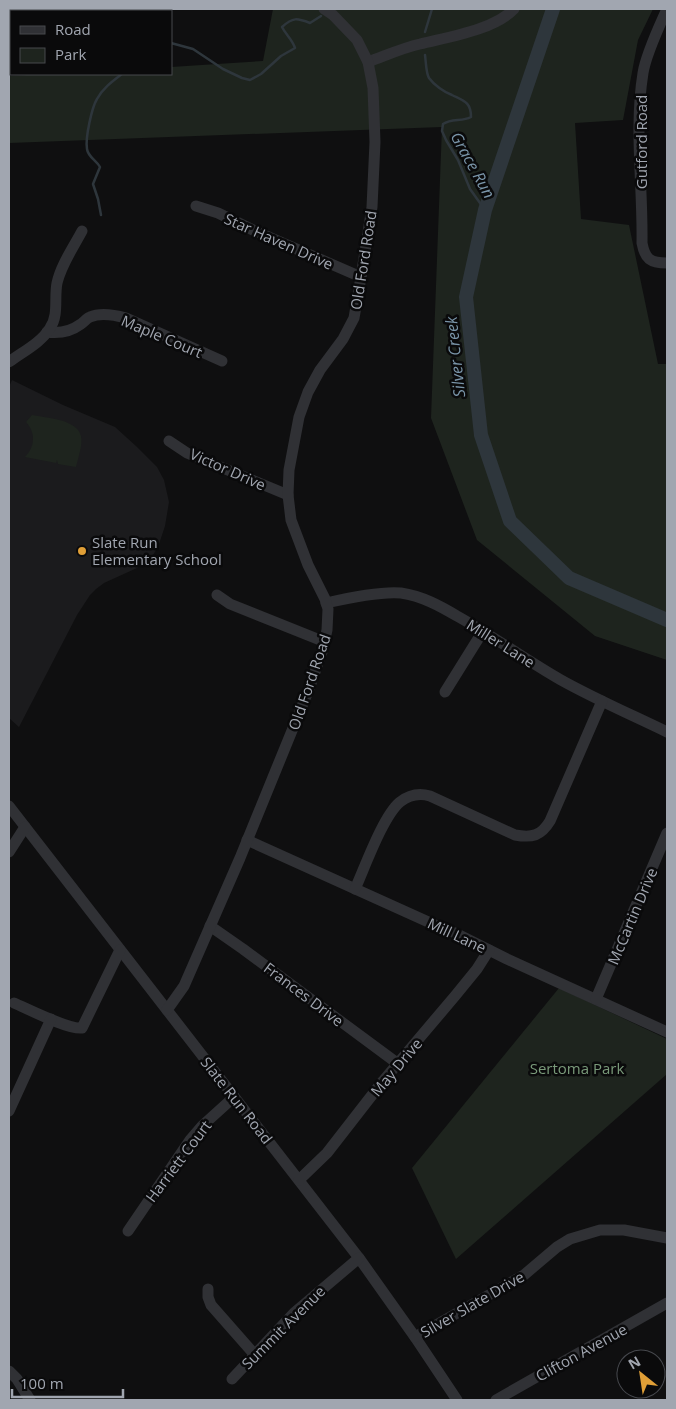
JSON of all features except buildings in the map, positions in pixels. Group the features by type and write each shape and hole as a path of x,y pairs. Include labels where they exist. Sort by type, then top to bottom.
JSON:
{"street":[{"name":"Old Ford Road","path":"167,1010 184,986 247,840 309,689 324,642 328,619 328,609 321,588 308,564 291,520 288,495 289,470 299,417 314,380 349,329 356,307 372,207 375,142 373,88 368,62 357,40 333,15 324,9"},
{"path":"368,62 418,44 478,29 514,9"},
{"name":"Gutford Road","path":"667,9 643,72 638,129 642,243 644,252 649,259 657,263 667,263"},
{"name":"Star Haven Drive","path":"196,206 218,213 361,277"},
{"path":"9,362 27,350 51,327 60,274 82,231"},
{"name":"Maple Court","path":"47,332 65,333 80,325 89,317 113,315 126,318 222,361"},
{"name":"Victor Drive","path":"169,441 187,452 288,495"},
{"name":"Miller Lane","path":"326,603 372,595 402,593 417,596 432,602 484,631 562,680 602,702 667,732"},
{"path":"217,595 230,604 324,642"},
{"path":"445,692 484,631"},
{"path":"356,889 391,812 401,802 412,796 424,794 430,796 515,836 528,837 540,834 550,821 602,702"},
{"name":"Slate Run Road","path":"9,806 360,1258 457,1400"},
{"path":"9,852 25,827"},
{"name":"McCartin Drive","path":"596,1000 667,833"},
{"name":"Mill Lane","path":"247,840 455,933 667,1032"},
{"name":"Frances Drive","path":"210,926 398,1064"},
{"path":"14,1003 77,1029 82,1028 120,950"},
{"name":"May Drive","path":"299,1180 326,1153 477,969 489,950"},
{"path":"9,1111 51,1019"},
{"name":"Harriett Court","path":"128,1231 190,1140 202,1126 234,1097"},
{"name":"Silver Slate Drive","path":"415,1337 524,1276 557,1247 570,1239 600,1230 624,1230 667,1238"},
{"name":"Summit Avenue","path":"232,1379 294,1313 360,1258"},
{"path":"208,1290 211,1305 255,1355"},
{"name":"Clifton Avenue","path":"496,1400 667,1303"},
{"path":"9,1371 17,1379 30,1400"}],"shaded area":[{"name":"Slate Run Elementary School","path":"12,380 63,405 115,427 157,467 164,480 169,502 165,526 158,547 153,555 137,568 104,583 90,595 77,615 19,727 9,718 9,387"}],"green space":[{"path":"273,9 653,9 638,40 623,120 575,123 581,219 629,225 658,364 667,364 667,660 595,636 477,540 431,418 442,127 9,143 9,76 172,75 172,67 263,61"},
{"path":"32,415 60,420 74,426 78,430 81,436 81,443 76,467 58,464 57,460 56,463 25,457 31,449 33,440 33,435 26,422"},
{"name":"Sertoma Park","path":"559,988 667,1039 667,1074 456,1259 412,1168"}],"waterway":[{"name":"Grace Run","path":"425,32 432,9"},
{"name":"Silver Creek","path":"553,9 485,210 466,297 481,435 510,521 569,578 667,620"},
{"path":"172,43 193,49 223,69 250,80 261,74 281,56 295,48 282,27 292,20 298,19 310,23 321,16"},
{"name":"Grace Run","path":"425,55 427,73 431,81 436,86 463,101 470,108 471,117 446,122 443,124 442,131 458,160 470,189 485,210"},
{"path":"101,215 93,184 100,167 88,152 88,130 93,109 99,95 121,75"}],"place":[{"name":"Slate Run Elementary School","path":"82,551"}]}
